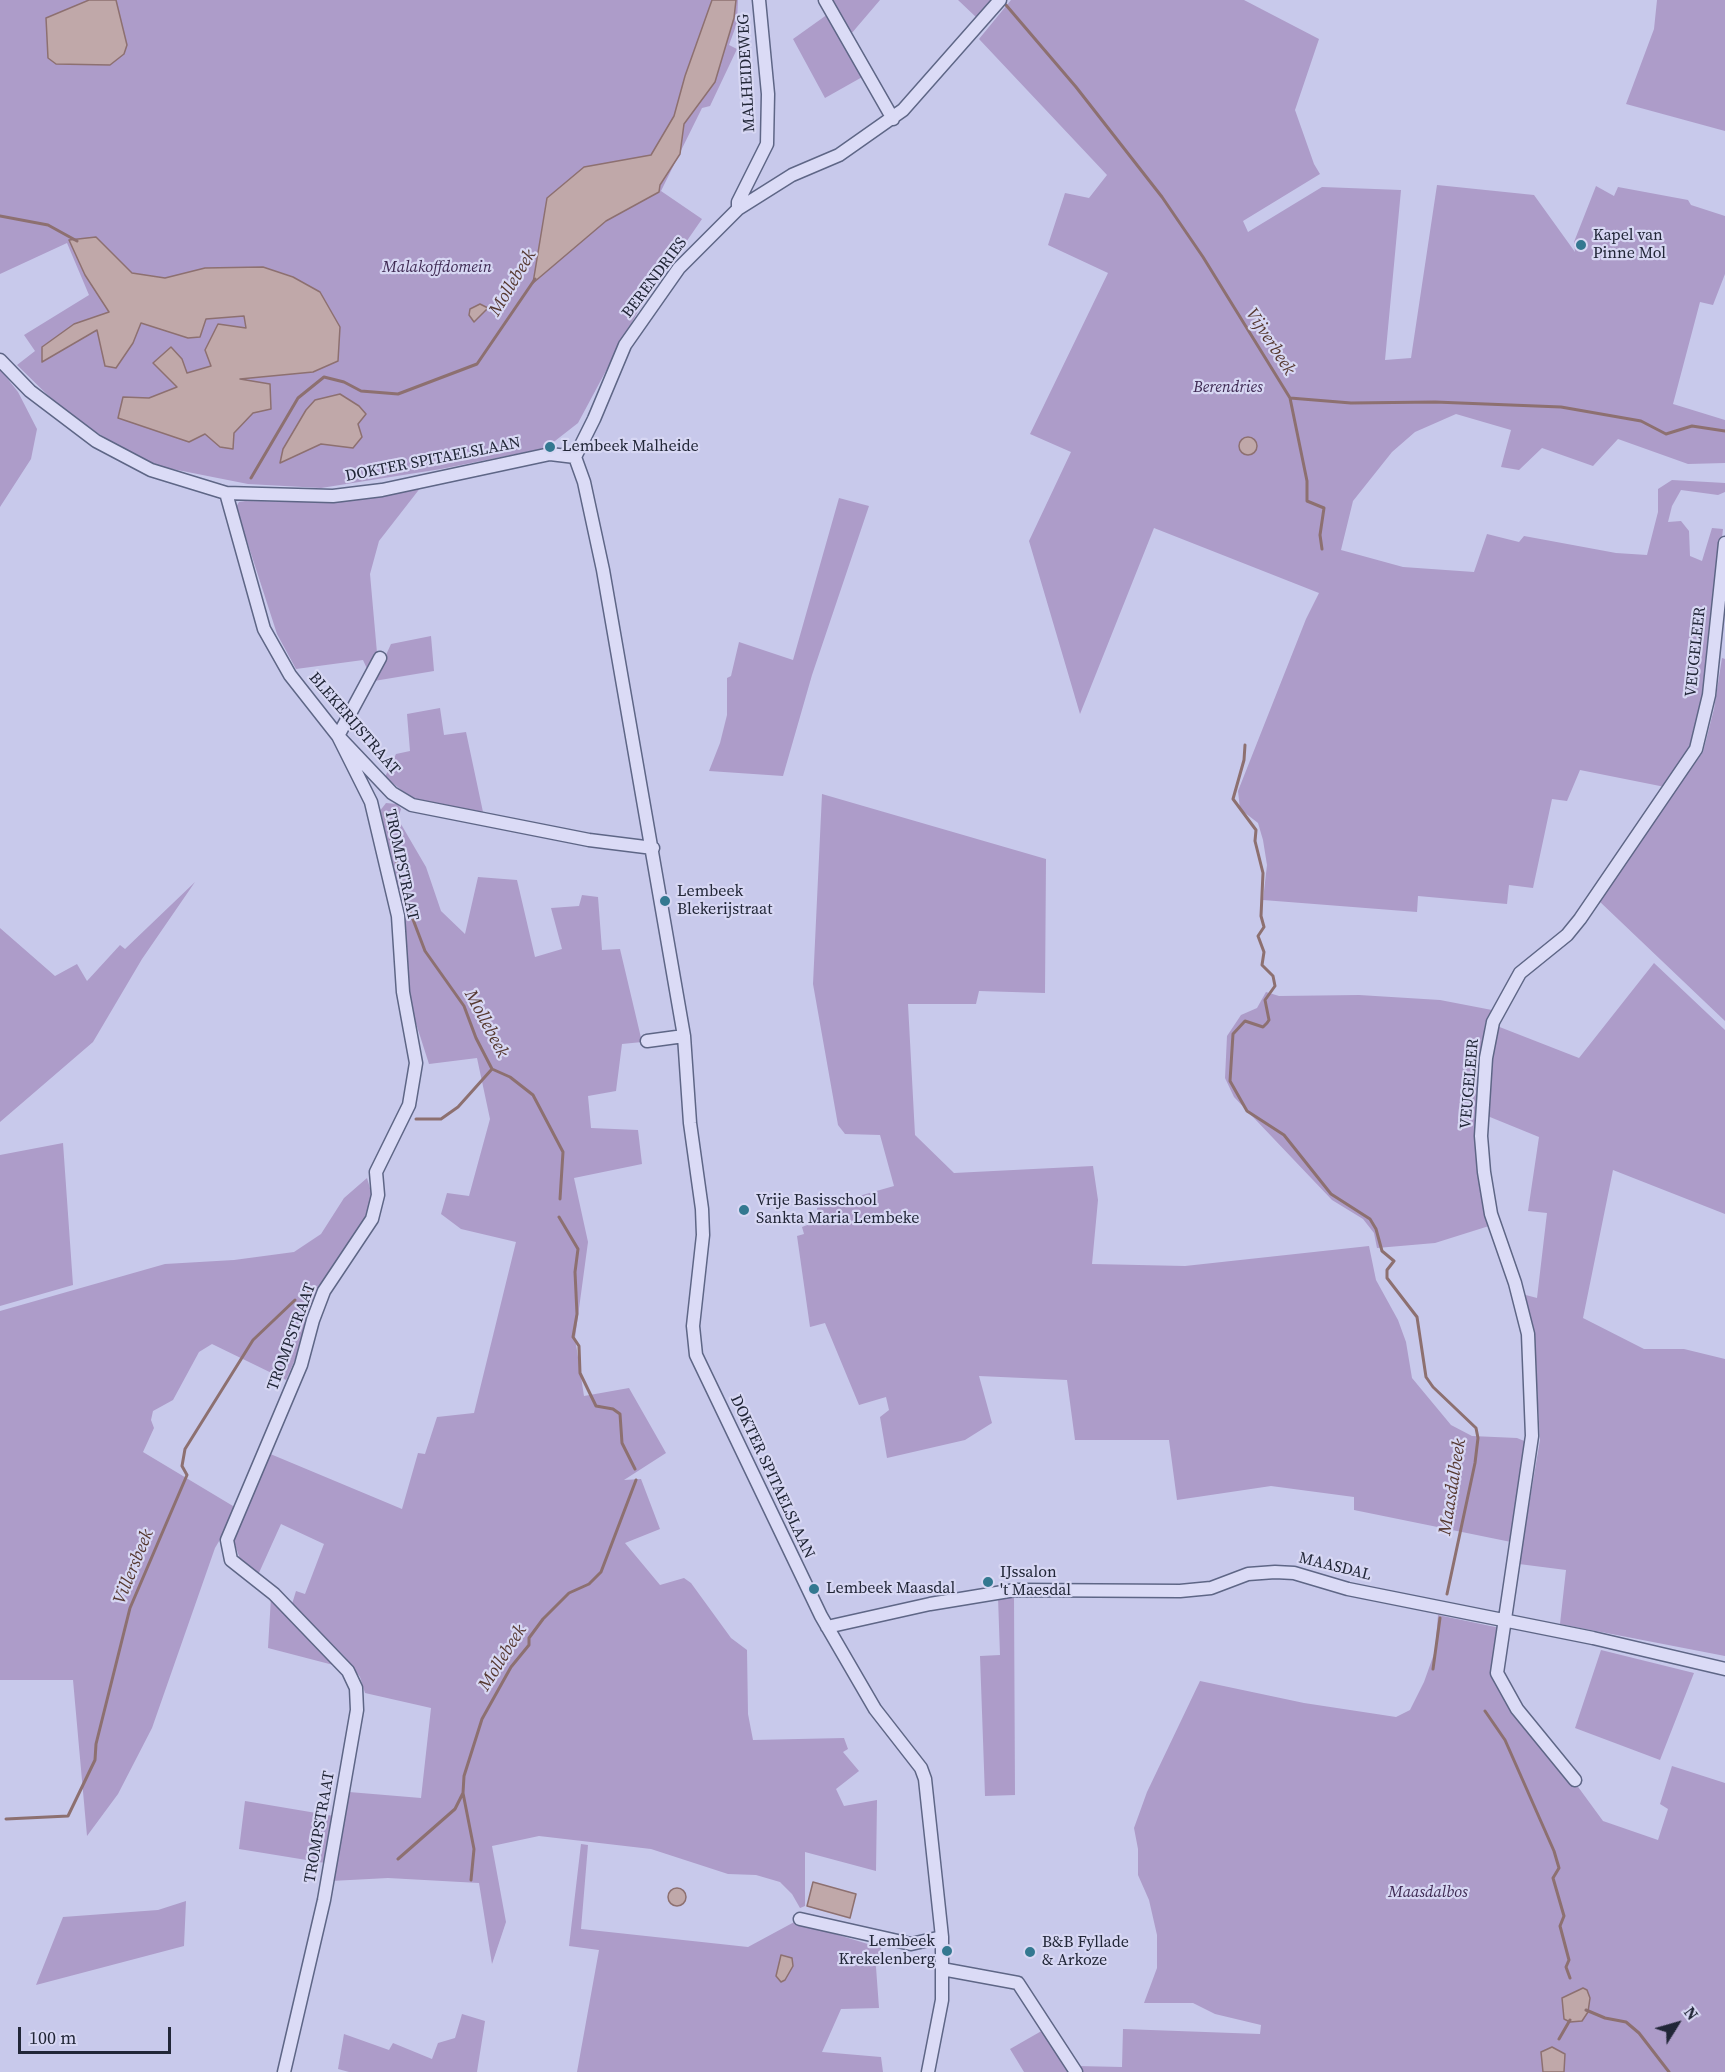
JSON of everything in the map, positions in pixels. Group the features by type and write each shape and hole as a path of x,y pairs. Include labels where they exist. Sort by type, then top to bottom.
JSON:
{"street":[{"name":"MALHEIDEWEG","path":"738,209 738,202 767,144 768,94 759,0"},
{"path":"825,0 893,119"},
{"name":"BERENDRIES","path":"575,457 594,419 625,345 679,268 738,209 792,175 839,155 893,119 916,97 999,0"},
{"name":"DOKTER SPITAELSLAAN","path":"0,360 30,391 77,429 105,447 152,470 226,493 333,496 382,490 550,454 575,457 603,570 684,1036 690,1123 702,1209 703,1234 693,1326 696,1355 827,1627 875,1709 921,1768 925,1779 942,1938 942,2001 928,2072"},
{"name":"BLEKERIJSTRAAT","path":"226,493 264,629 290,675 338,736 392,793 412,805 578,838 653,848"},
{"name":"VEUGELEER","path":"1575,1780 1530,1727 1505,1692 1497,1666 1506,1620 1532,1436 1528,1334 1515,1283 1491,1214 1484,1172 1481,1136 1485,1069 1493,1022 1520,973 1567,935 1580,919 1696,749 1709,694 1725,543"},
{"path":"338,736 380,658"},
{"name":"TROMPSTRAAT","path":"284,2072 324,1900 357,1710 356,1688 348,1671 274,1594 231,1560 226,1547 301,1365 313,1320 324,1292 372,1219 378,1195 376,1172 409,1105 416,1063 403,992 398,916 371,802 338,736"},
{"path":"371,802 379,794 392,793"},
{"path":"646,1041 684,1036"},
{"name":"MAASDAL","path":"827,1627 930,1604 1016,1590 1180,1591 1211,1588 1248,1574 1275,1572 1294,1573 1348,1589 1506,1620 1725,1669"},
{"path":"800,1919 910,1944 942,1938"},
{"path":"942,1969 1018,1983 1076,2072"}],"green space":[{"name":"Malakoffdomein","path":"0,0 89,0 47,18 127,45 116,0 738,0 737,23 729,45 737,49 710,106 702,108 661,191 702,219 637,313 578,423 546,448 441,469 321,488 248,484 147,464 66,413 17,365 35,351 24,335 89,295 67,243 0,274","holes":["102,315 42,352 74,324"]},
{"path":"829,0 880,0 851,34"},
{"path":"958,0 991,0 977,18"},
{"name":"Berendries","path":"1011,0 1244,0 1319,39 1295,110 1314,164 1320,174 1243,221 1248,232 1322,187 1401,190 1385,360 1411,358 1437,185 1534,195 1575,252 1574,242 1596,186 1614,196 1618,187 1688,200 1691,205 1725,216 1725,274 1713,305 1700,302 1673,404 1725,420 1725,463 1688,464 1618,439 1593,466 1542,448 1519,470 1501,467 1511,430 1456,414 1415,432 1392,452 1353,501 1341,550 1403,567 1474,572 1487,534 1519,542 1524,536 1616,553 1647,555 1658,512 1658,489 1672,480 1725,483 1725,492 1718,495 1681,490 1672,506 1668,522 1681,521 1689,531 1690,556 1702,561 1712,528 1723,529 1701,723 1683,768 1665,787 1580,770 1567,801 1552,799 1533,888 1509,885 1507,904 1418,896 1417,912 1263,900 1267,865 1263,840 1258,823 1240,809 1238,791 1306,619 1319,593 1154,528 1080,714 1029,541 1071,452 1030,434 1108,273 1048,245 1065,193 1089,198 1107,175 979,39"},
{"path":"1657,0 1725,0 1725,131 1626,104 1654,29"},
{"path":"828,14 864,76 825,98 793,39"},
{"path":"0,369 18,392 37,429 31,459 0,507"},
{"path":"421,487 379,541 370,574 377,653 369,673 363,660 296,669 277,634 236,507 239,502 320,502 365,498"},
{"path":"839,498 869,506 812,675 783,776 709,771 720,743 727,715 727,678 731,676 739,642 793,660"},
{"path":"431,636 434,671 374,681 391,644"},
{"path":"1722,658 1725,659 1725,1021 1598,900 1703,752 1714,709"},
{"path":"440,708 444,735 466,732 483,812 414,800 385,777 396,754 410,751 407,714"},
{"path":"822,794 1046,859 1045,993 979,991 976,1004 908,1004 915,1135 954,1173 1093,1166 1098,1200 1092,1264 1185,1266 1369,1246 1376,1280 1398,1320 1406,1342 1412,1378 1451,1425 1472,1436 1517,1438 1529,1443 1511,1542 1354,1510 1354,1497 1271,1486 1177,1500 1169,1440 1075,1440 1067,1380 979,1376 992,1423 965,1440 887,1458 880,1417 889,1410 886,1397 859,1405 825,1323 810,1327 797,1236 804,1234 802,1227 818,1221 817,1208 894,1186 880,1135 845,1134 838,1125 813,984"},
{"path":"386,803 397,804 401,809 398,819 426,867 441,911 465,934 478,877 517,880 535,957 562,949 551,908 579,906 582,895 598,897 602,950 620,949 642,1042 622,1044 616,1091 588,1096 591,1128 638,1130 642,1164 574,1178 588,1242 575,1338 584,1396 629,1388 666,1453 624,1480 641,1479 660,1529 625,1543 660,1585 684,1578 691,1583 731,1638 747,1650 748,1714 753,1740 844,1738 848,1749 843,1752 859,1771 836,1789 844,1806 877,1800 876,1871 805,1852 805,1906 800,1908 792,1894 780,1882 756,1875 728,1874 651,1849 539,1836 492,1846 506,1922 492,1964 479,1883 388,1878 331,1881 349,1792 421,1798 431,1708 365,1693 360,1677 344,1656 292,1604 296,1591 305,1594 324,1544 281,1524 258,1575 240,1559 233,1539 268,1453 402,1509 418,1453 425,1454 437,1417 474,1413 516,1242 461,1229 441,1214 447,1193 469,1196 490,1119 477,1058 429,1064 406,984 406,929 379,812"},
{"path":"195,882 142,959 93,1042 0,1122 0,928 55,976 77,964 87,981 120,945 125,949"},
{"path":"1654,963 1725,1030 1725,1214 1613,1170 1583,1318 1644,1349 1684,1349 1725,1359 1725,1656 1560,1624 1566,1570 1519,1564 1540,1440 1534,1336 1522,1294 1537,1298 1547,1213 1528,1211 1539,1137 1485,1115 1497,1026 1579,1058"},
{"path":"1266,992 1279,996 1359,995 1440,1000 1492,1010 1485,1023 1477,1133 1489,1226 1435,1243 1377,1248 1374,1233 1363,1219 1332,1200 1234,1097 1225,1078 1227,1036 1241,1015 1257,1008"},
{"path":"63,1143 73,1285 0,1306 0,1155"},
{"path":"367,1178 372,1195 369,1214 328,1272 311,1308 301,1346 286,1380 212,1344 199,1352 173,1400 153,1411 151,1420 154,1428 143,1452 238,1509 215,1548 152,1728 118,1794 87,1836 73,1680 0,1680 0,1311 165,1264 234,1260 294,1252 321,1234 344,1198"},
{"path":"271,1597 341,1667 268,1648"},
{"path":"998,1597 1014,1597 1015,1795 985,1796 980,1656 1000,1655"},
{"name":"Maasdalbos","path":"1438,1615 1500,1628 1494,1672 1603,1821 1658,1840 1668,1809 1660,1804 1672,1766 1725,1783 1725,2072 1080,2072 1077,2066 1122,2067 1123,2029 1260,2034 1261,2025 1215,2014 1193,2003 1144,2003 1157,1968 1157,1935 1149,1900 1138,1875 1138,1849 1134,1828 1147,1792 1200,1681 1304,1703 1396,1717 1410,1710 1424,1682 1435,1651"},
{"path":"1601,1650 1694,1673 1660,1760 1575,1728"},
{"path":"245,1801 334,1816 325,1863 239,1849"},
{"path":"581,1844 588,1845 581,1929 748,1947 798,1920 812,1927 881,1948 876,1967 879,2008 841,2009 822,2052 881,2057 883,2072 577,2072 599,1950 569,1946"},
{"path":"186,1901 184,1946 36,1985 63,1917 158,1910"},
{"path":"462,2014 485,2021 477,2072 349,2072 338,2069 344,2034 389,2050 393,2043 432,2059 438,2043 455,2038"},
{"path":"1045,2029 1073,2072 1024,2072 1010,2049"}],"shaded area":[{"path":"89,0 116,0 127,45 124,54 110,65 56,64 48,58 46,18"},
{"path":"712,0 736,0 734,18 715,82 684,124 680,154 660,185 659,192 606,221 533,283 547,198 584,167 651,155 674,116 685,76"},
{"path":"96,237 132,273 165,278 205,268 263,267 293,277 320,292 340,327 338,361 313,372 240,379 270,384 271,409 253,413 234,433 233,449 220,447 205,434 189,442 118,418 123,397 149,398 177,387 153,363 171,347 182,359 187,373 211,366 205,350 218,324 246,328 244,316 206,319 200,337 188,338 141,323 133,343 116,368 105,366 97,330 42,362 42,347 74,324 109,312 85,275 69,240"},
{"path":"480,304 488,308 474,322 469,315 470,309"},
{"path":"340,394 359,406 366,414 358,424 362,437 353,448 321,444 280,463 283,449 306,410 315,400"},
{"path":"1248,437 1254,440 1257,446 1254,452 1248,455 1242,452 1239,446 1242,440"},
{"path":"813,1882 856,1894 850,1918 807,1906"},
{"path":"677,1888 683,1891 686,1897 683,1903 677,1906 671,1903 668,1897 671,1891"},
{"path":"781,1955 792,1958 793,1966 785,1980 781,1982 776,1976"},
{"path":"1583,1988 1587,1990 1590,1998 1588,2012 1582,2021 1570,2022 1564,2019 1562,1998"},
{"path":"1552,2047 1565,2054 1564,2072 1543,2072 1541,2052"}],"waterway":[{"name":"Vijverbeek","path":"1006,5 1076,87 1162,197 1203,257 1290,398 1351,403 1435,402 1561,407 1641,421 1666,434 1692,426 1725,431"},
{"path":"0,216 48,225 77,241"},
{"name":"Mollebeek","path":"251,478 298,398 324,377 344,382 361,391 398,394 477,364 535,279"},
{"name":"Maasdalbeek","path":"1290,398 1307,481 1307,501 1324,508 1320,535 1322,549"},
{"name":"Maasdalbeek","path":"1245,745 1244,760 1233,799 1256,830 1255,841 1263,873 1261,916 1264,927 1258,936 1264,952 1262,965 1273,976 1275,986 1265,1000 1269,1020 1267,1023 1263,1027 1245,1021 1233,1034 1230,1081 1247,1111 1284,1135 1331,1194 1370,1219 1376,1229 1382,1251 1394,1261 1387,1270 1387,1278 1417,1317 1426,1377 1433,1387 1476,1428 1478,1438 1475,1463 1447,1594"},
{"name":"Mollebeek","path":"385,813 406,901 425,951 464,1006 476,1038 492,1069 510,1077 533,1095 563,1152 560,1199"},
{"name":"Villersbeek","path":"416,1119 441,1119 458,1107 492,1069"},
{"name":"Mollebeek","path":"559,1217 578,1249 575,1272 577,1314 573,1337 579,1346 580,1373 596,1406 613,1409 620,1414 622,1443 635,1469"},
{"name":"Villersbeek","path":"304,1293 314,1289"},
{"name":"Villersbeek","path":"6,1819 68,1816 95,1760 96,1744 130,1608 187,1475 182,1466 185,1449 253,1340 295,1300"},
{"name":"Mollebeek","path":"471,1880 474,1849 463,1793 464,1776 482,1719 511,1667 529,1645 529,1638 543,1619 569,1593 589,1584 601,1572 636,1480"},
{"name":"Maasdalbeek","path":"1433,1669 1440,1618"},
{"name":"Maasdalbeek","path":"1485,1711 1505,1740 1554,1851 1559,1868 1553,1878 1564,1916 1560,1926 1569,1960 1566,1967 1570,1978"},
{"path":"398,1859 455,1809 463,1793"},
{"name":"Maasdalbeek","path":"1586,2010 1605,2018 1626,2022 1639,2033 1669,2072"},
{"path":"1559,2039 1570,2020"}],"place":[{"name":"Kapel van Pinne Mol","path":"1581,245"},
{"name":"Lembeek Malheide","path":"550,447"},
{"name":"Lembeek Blekerijstraat","path":"665,901"},
{"name":"Vrije Basisschool Sankta Maria Lembeke","path":"744,1210"},
{"name":"IJssalon 't Maesdal","path":"988,1582"},
{"name":"Lembeek Maasdal","path":"814,1589"},
{"name":"Lembeek Krekelenberg","path":"947,1951"},
{"name":"B&B Fyllade & Arkoze","path":"1030,1952"}]}
